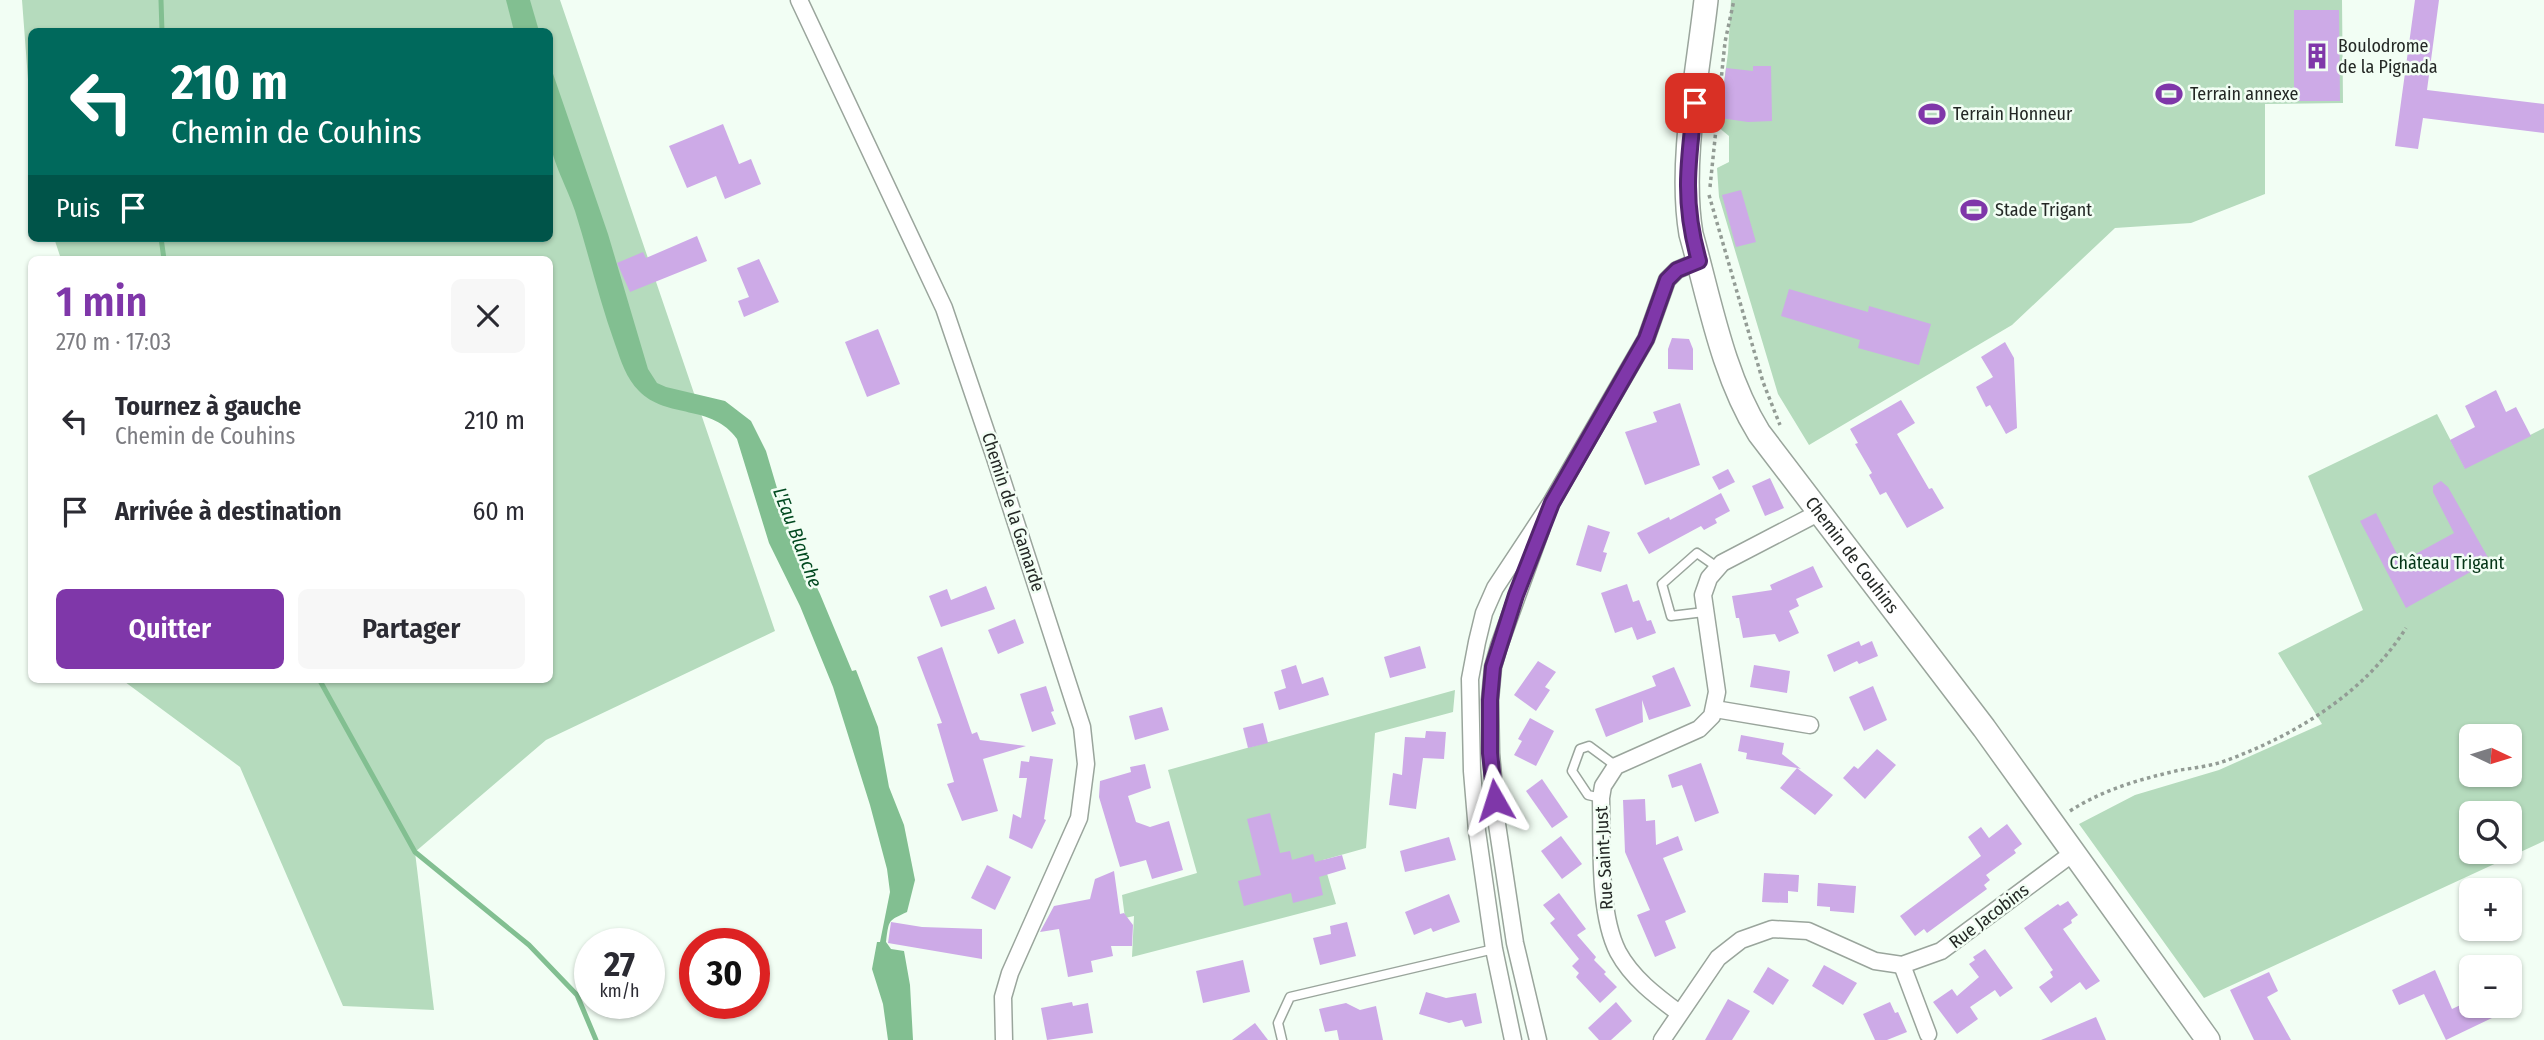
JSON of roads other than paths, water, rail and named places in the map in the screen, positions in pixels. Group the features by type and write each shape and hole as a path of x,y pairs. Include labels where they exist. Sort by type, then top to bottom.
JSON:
{"street":[{"name":"Chemin de la Gamarde","path":"799,0 944,308 1082,727 1086,764 1079,818 1010,973 1003,997 1004,1040"},
{"name":"Chemin de Couhins","path":"1706,0 1689,154 1688,213 1729,369 1743,406 1759,433 1976,718 2208,1040"},
{"path":"1513,1040 1494,948 1477,831 1472,771 1470,679 1484,613 1495,588 1552,503 1646,339 1667,280 1677,270 1699,261"},
{"path":"1538,1040 1515,943 1497,824 1490,753 1490,700 1493,667 1499,646 1552,503"},
{"path":"1616,766 1699,729 1715,709 1717,692 1704,612 1705,586 1717,567 1821,512"},
{"path":"1715,709 1810,724"},
{"name":"Rue Saint-Just","path":"1616,766 1603,786 1601,798 1606,916 1619,954 1632,972 1652,993 1679,1013"},
{"name":"Rue Jacobins","path":"1902,965 1941,951 2073,853"},
{"path":"1662,1040 1718,958 1741,940 1772,929 1808,931 1875,961 1902,965 1928,1034"}],"lane":[{"path":"1704,612 1671,616 1662,584 1697,553 1717,567"},
{"path":"1601,798 1588,795 1572,771 1580,748 1589,746 1616,766"},
{"path":"1282,1040 1278,1023 1290,997 1494,948"}],"waterway":[{"name":"L'Eau Blanche","path":"161,0 162,28"},
{"name":"L'Eau Blanche","path":"162,242 164,256"},
{"name":"L'Eau Blanche","path":"321,683 415,852 529,945 577,995 596,1040"}],"place":[{"name":"Boulodrome de la Pignada","path":"2317,56"},
{"name":"Terrain annexe","path":"2169,94"},
{"name":"Terrain Honneur","path":"1932,114"},
{"name":"Stade Trigant","path":"1974,210"}],"park label":[{"name":"Château Trigant","path":"2447,563"}]}
